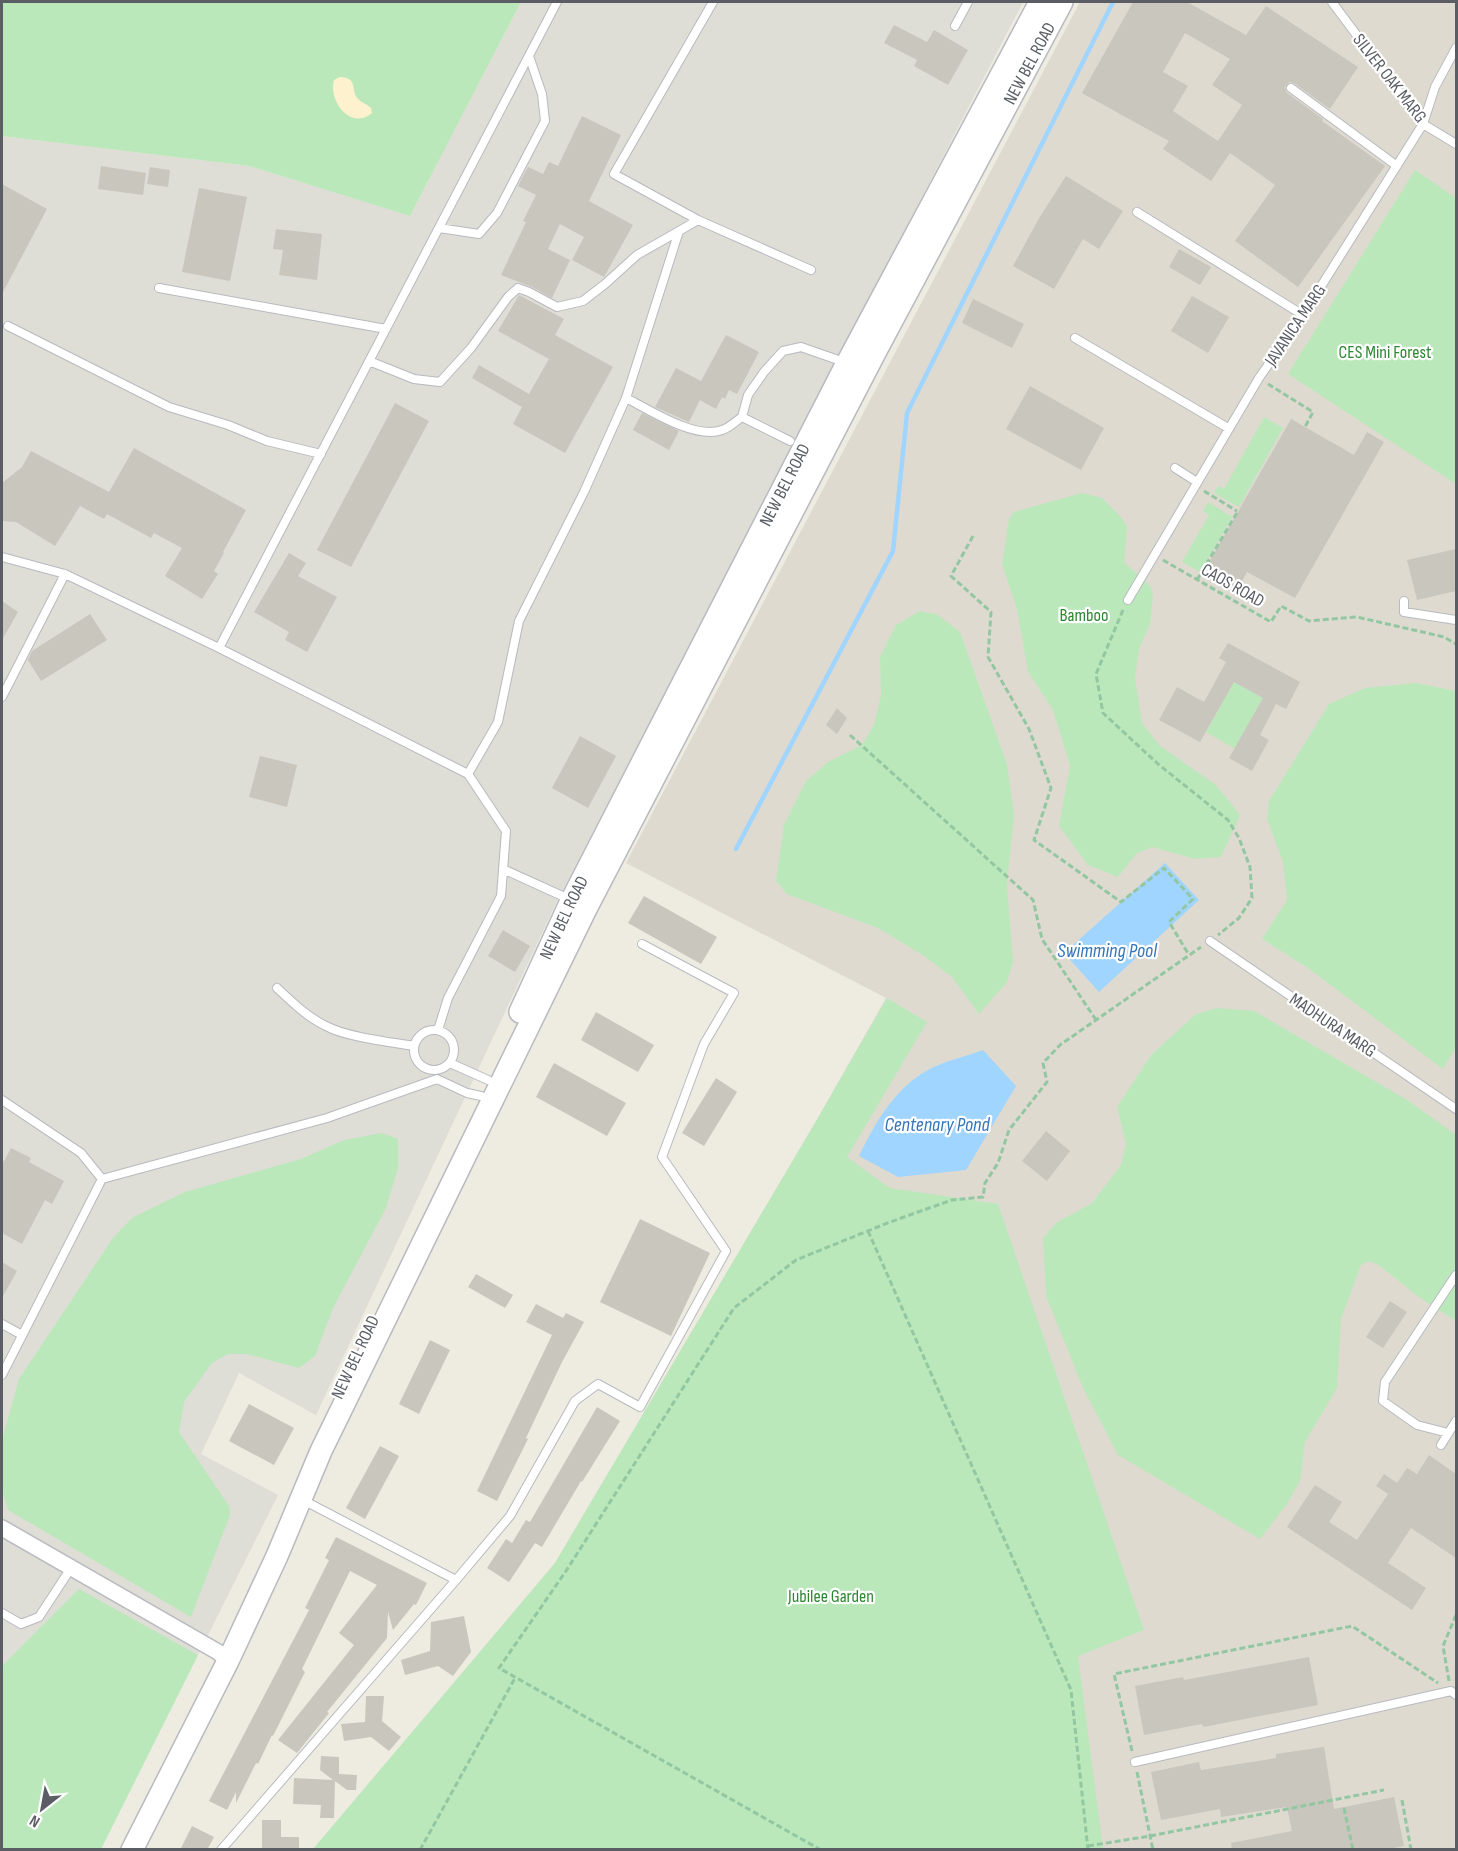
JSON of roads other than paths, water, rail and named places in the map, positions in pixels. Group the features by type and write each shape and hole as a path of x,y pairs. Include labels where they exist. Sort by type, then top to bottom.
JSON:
{"main road":[{"name":"NEW BEL ROAD","path":"297,1496 314,1444 485,1088 847,363 1040,2"},
{"name":"NEW BEL ROAD","path":"132,1850 297,1496 331,1430 578,905 1062,2"},
{"name":"NEW BEL ROAD","path":"118,1850 223,1656"}],"street":[{"path":"2,1528 223,1656"}],"lane":[{"path":"219,648 557,2"},
{"path":"713,2 614,174 698,220 811,270"},
{"path":"955,26 968,2"},
{"name":"SILVER OAK MARG","path":"1332,2 1423,124 1456,144"},
{"name":"JAVANICA MARG","path":"1128,600 1228,428 1259,378 1303,315 1423,124 1435,87 1456,48"},
{"path":"439,228 479,234 497,213 545,121 542,94 529,56"},
{"path":"1291,88 1397,166"},
{"path":"1137,212 1303,315"},
{"path":"369,360 414,379 440,382 471,348 508,297 518,288 557,307 583,301 637,255 698,220"},
{"path":"468,774 498,722 519,621 584,492 626,398 679,231"},
{"path":"159,288 386,329"},
{"path":"8,326 169,407 228,425 267,441 321,454"},
{"path":"1075,338 1228,428"},
{"path":"626,398 674,423 706,432 723,430 742,417 748,394 783,351 801,347 847,363"},
{"path":"742,417 790,441"},
{"path":"1175,468 1196,484"},
{"path":"2,557 65,574 219,648 468,774 506,831 501,896 448,998 438,1030"},
{"path":"2,696 65,574"},
{"path":"1404,601 1404,612 1456,620"},
{"path":"503,869 578,905"},
{"name":"MADHURA MARG","path":"1210,941 1456,1109"},
{"path":"221,1850 510,1516 575,1401 598,1384 640,1407 726,1251 662,1157 704,1044 734,993 642,944"},
{"path":"277,988 302,1011 327,1027 414,1046"},
{"path":"431,1030 438,1030 445,1032 454,1043 454,1057 450,1063 439,1070 426,1069 416,1059 414,1046 420,1035 431,1030"},
{"path":"450,1063 485,1088"},
{"path":"2,1374 102,1179 327,1118 437,1079 467,1094 485,1088"},
{"path":"2,1100 81,1153 102,1179"},
{"path":"1449,1433 1417,1425 1383,1401 1385,1382 1456,1275"},
{"path":"2,1324 22,1335"},
{"path":"1441,1445 1456,1420"},
{"path":"297,1496 456,1581"},
{"path":"2,1613 21,1624 39,1617 71,1568"},
{"path":"1135,1762 1454,1693"}],"water":[{"name":"Swimming Pool","path":"1165,863 1199,900 1099,992 1064,953"},
{"name":"Centenary Pond","path":"983,1050 1016,1086 966,1170 898,1177 859,1156 886,1108 904,1088 926,1071 940,1064"}],"waterway":[{"path":"736,849 893,551 907,413 1113,2"}],"park label":[{"name":"CES Mini Forest","path":"1385,352"},
{"name":"Bamboo","path":"1084,615"},
{"name":"Jubilee Garden","path":"831,1596"}]}
